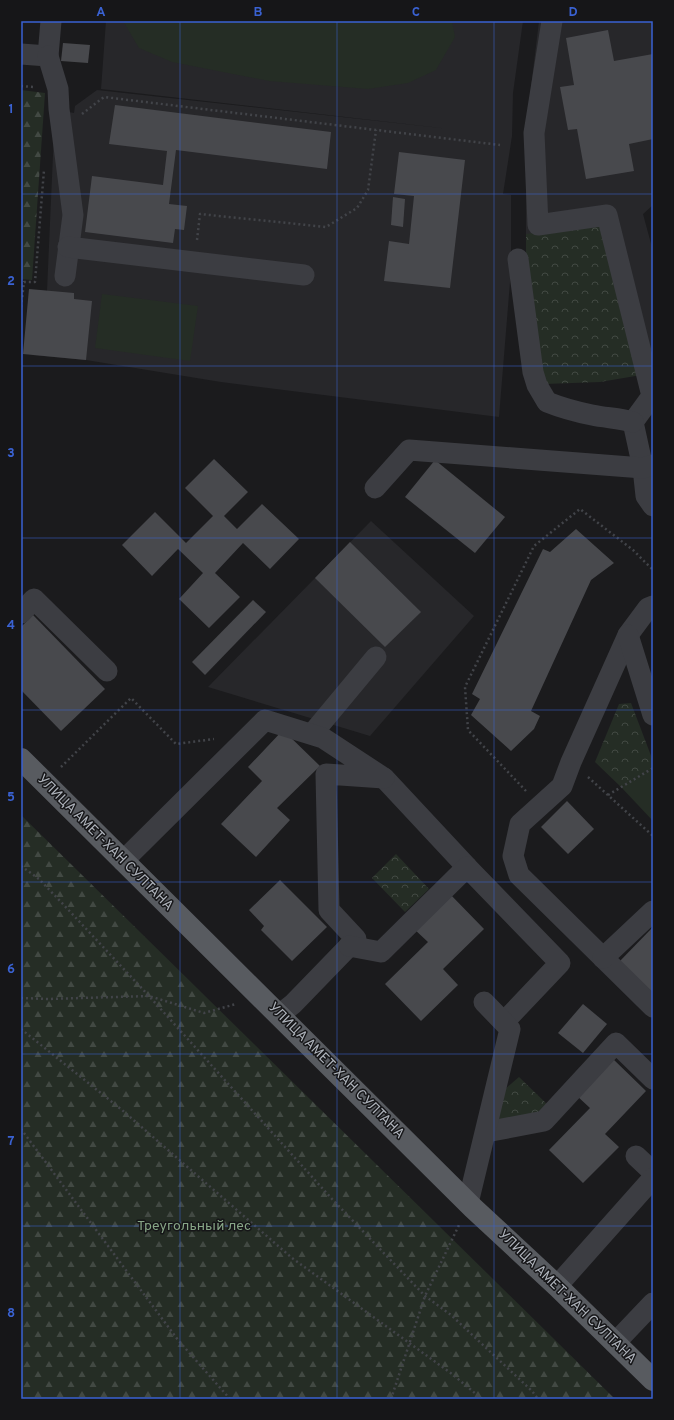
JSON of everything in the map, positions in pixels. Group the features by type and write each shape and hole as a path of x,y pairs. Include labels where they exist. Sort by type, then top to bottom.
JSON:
{"main road":[{"name":"УЛИЦА АМЕТ-ХАН СУЛТАНА","path":"21,759 470,1205 557,1286 653,1380"}],"street":[{"path":"51,21 48,56 58,89 59,110 73,215 65,276"},
{"path":"552,21 534,133 538,225 608,214 652,396 633,422"},
{"path":"21,54 48,56"},
{"path":"68,247 304,274"},
{"path":"518,259 533,372 537,385 547,402 593,415 633,422"},
{"path":"633,422 648,467 646,496 653,506"},
{"path":"375,488 409,450 648,467"},
{"path":"21,613 34,600 107,671"},
{"path":"653,606 648,608 628,636 571,762 562,786 520,824 513,856 520,875 653,1008"},
{"path":"628,636 653,715"},
{"path":"312,734 376,658"},
{"path":"124,861 266,720 323,738 384,778 467,867 560,963 504,1022"},
{"path":"279,1015 293,1004 356,939 329,910 326,774 384,778"},
{"path":"349,946 381,952 467,867"},
{"path":"603,958 653,911"},
{"path":"470,1205 510,1029 484,1002"},
{"path":"486,1132 544,1121 616,1043 653,1079"},
{"path":"636,1156 653,1172"},
{"path":"557,1286 653,1178"},
{"path":"615,1343 653,1303"}],"path":[{"path":"59,110 74,121 104,97 500,145"},
{"path":"194,262 200,214 326,227 357,208 368,190 376,130"},
{"path":"21,307 24,282 35,282 44,166"},
{"path":"540,806 468,730 465,687 534,546 580,509 633,550 653,570"},
{"path":"57,772 131,698 176,744 250,735"},
{"path":"571,762 653,836"},
{"path":"608,795 653,768"},
{"path":"21,866 39,879 149,996 332,1199 425,1296 451,1315 532,1391 538,1399"},
{"path":"21,998 48,999 149,996 204,1013 261,997"},
{"path":"21,1029 122,1110 292,1258 452,1374 482,1399"},
{"path":"21,1129 178,1340 230,1399"},
{"path":"391,1399 425,1296 470,1205"}],"shaded area":[{"path":"106,21 523,21 513,93 512,136 503,194 511,195 511,270 499,417 221,382 86,360 32,355 38,290 47,291 55,109 74,113 75,106 97,90 450,129 101,89"},
{"path":"539,21 653,21 653,205 643,214 653,251 653,349 642,352 600,382 526,256 526,158 530,95"},
{"path":"371,521 474,616 370,736 208,687"}],"green space":[{"path":"123,21 452,21 455,37 436,70 408,83 368,89 269,81 172,62 139,48"},
{"path":"21,90 45,93 32,280 21,279"},
{"path":"600,223 647,374 600,382 544,384 526,256 526,234"},
{"path":"102,294 198,306 190,361 95,348"},
{"path":"631,703 653,761 653,768 621,787 595,762 619,704"},
{"path":"653,768 653,821 621,787"},
{"name":"Треугольный лес","path":"21,815 615,1399 21,1399"},
{"path":"396,854 429,889 405,912 372,878"},
{"path":"519,1077 550,1107 540,1117 491,1127 498,1095"}],"building":[{"path":"608,30 614,61 653,54 653,139 629,144 634,171 586,179 577,129 568,130 560,87 574,85 566,38"},
{"path":"63,43 90,45 88,63 61,61"},
{"path":"115,105 331,132 327,169 176,150 169,204 187,206 184,230 175,229 173,243 85,232 92,176 163,185 167,151 109,144"},
{"path":"399,152 465,160 450,288 384,281 389,241 409,244 414,196 394,194"},
{"path":"393,197 405,199 403,227 391,225"},
{"path":"29,289 74,293 74,299 92,301 86,360 23,354"},
{"path":"214,459 248,492 224,516 237,529 262,504 299,539 270,569 243,543 215,573 240,597 209,628 179,599 203,573 178,549 152,576 122,545 155,512 186,543 213,516 185,488"},
{"path":"435,460 505,517 475,553 405,497"},
{"path":"576,529 614,563 591,580 531,711 540,716 534,729 511,751 471,715 480,699 472,694 543,549 550,552"},
{"path":"350,542 421,612 385,647 315,578"},
{"path":"253,600 266,612 205,675 192,662"},
{"path":"33,615 105,689 61,731 21,690 21,627"},
{"path":"283,730 320,766 277,808 290,820 256,857 221,824 262,781 248,767"},
{"path":"567,801 594,829 568,854 541,827"},
{"path":"280,880 327,927 292,961 261,930 264,926 249,910"},
{"path":"449,893 484,929 443,969 458,985 421,1021 385,984 428,942 413,928"},
{"path":"653,927 653,994 619,962"},
{"path":"583,1004 607,1024 583,1053 558,1033"},
{"path":"612,1058 646,1091 605,1134 619,1147 583,1183 549,1150 590,1108 576,1095"}]}
